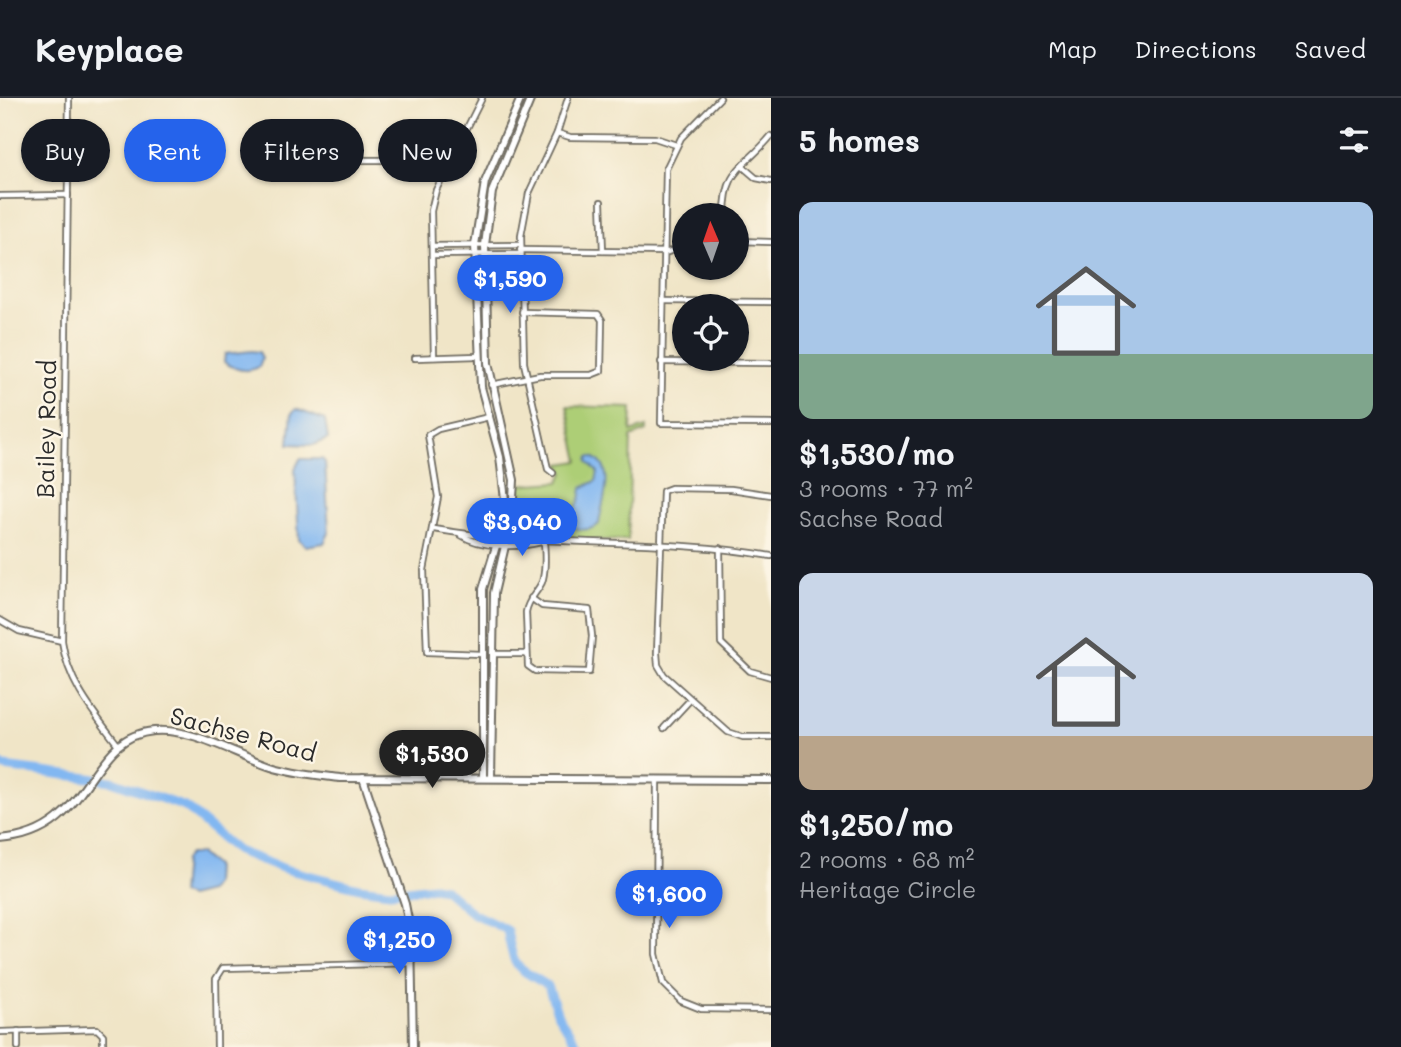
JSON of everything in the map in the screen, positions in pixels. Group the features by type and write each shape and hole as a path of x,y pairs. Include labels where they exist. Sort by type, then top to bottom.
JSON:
{"main road":[{"path":"483,778 481,654 485,577 499,536 505,500 478,356 475,245 485,181 521,98"},
{"path":"491,778 496,578 512,516 512,465 491,385 485,245 492,192 531,98"},
{"name":"Sachse Road","path":"0,840 25,836 52,824 68,811 86,789 100,763 118,745 144,733 170,732 295,772 363,778 771,780"},
{"path":"363,778 405,904 412,963 413,1047"}],"street":[{"name":"Bailey Road","path":"69,98 61,641 66,667 118,745"},
{"path":"471,119 482,98"},
{"path":"553,473 548,469 526,378 520,249 529,193 556,133 568,98"},
{"path":"720,98 677,145 666,169 662,424 771,424"},
{"path":"556,133 570,136 655,138 677,145"},
{"path":"725,203 726,186 771,136"},
{"path":"742,166 756,178 771,181"},
{"path":"434,357 431,211 440,182"},
{"path":"0,196 68,195"},
{"path":"601,202 603,251"},
{"path":"749,241 771,242"},
{"path":"432,246 485,245 520,249 664,252 672,250"},
{"path":"432,255 485,254 520,249"},
{"path":"663,301 771,302"},
{"path":"491,385 526,378 600,373 602,320 595,313 522,312"},
{"path":"415,358 478,356"},
{"path":"661,362 771,363"},
{"path":"481,654 432,654 426,650 424,570 434,529 438,486 428,435 438,429 489,416"},
{"path":"771,495 731,489 663,491 659,544 658,665 664,675 728,733 743,737 771,737"},
{"path":"434,529 544,542 659,544 720,548 771,556"},
{"path":"460,534 468,540 496,545 544,542"},
{"path":"531,598 542,606 589,610 592,669 585,673 535,671 528,666 527,612 531,598 543,578 544,542"},
{"path":"720,548 721,643 750,671 771,677"},
{"path":"0,620 19,631 61,641"},
{"path":"492,654 526,654"},
{"path":"664,728 690,700"},
{"path":"657,779 656,954 661,979 674,996 701,1009 771,1010"},
{"path":"217,1047 216,979 223,968 412,963"},
{"path":"0,1032 97,1029 103,1035 103,1047"},
{"path":"18,1031 18,1047"}],"green space":[{"path":"567,406 632,408 631,432 646,427 646,431 631,437 628,540 534,538 513,532 517,485 559,482 564,473 560,464 579,461"}],"water":[{"path":"259,352 262,358 259,367 255,369 241,370 224,362 225,354"},
{"path":"296,409 325,420 328,439 314,445 289,444 292,413"},
{"path":"589,457 601,463 606,478 599,524 589,529 576,528 557,518 572,512 578,504 582,488 596,481 598,472 588,462"},
{"path":"300,459 322,459 325,462 329,533 324,543 306,546 299,540 295,469"},
{"path":"189,854 200,854 215,866 214,884 209,892 189,897 181,894 184,860"}],"waterway":[{"path":"0,764 4,767 112,781 185,807 237,851 285,869 359,888 390,892 434,887 444,889 472,913 507,930 512,954 518,966 548,986 558,1015 579,1047"}]}
